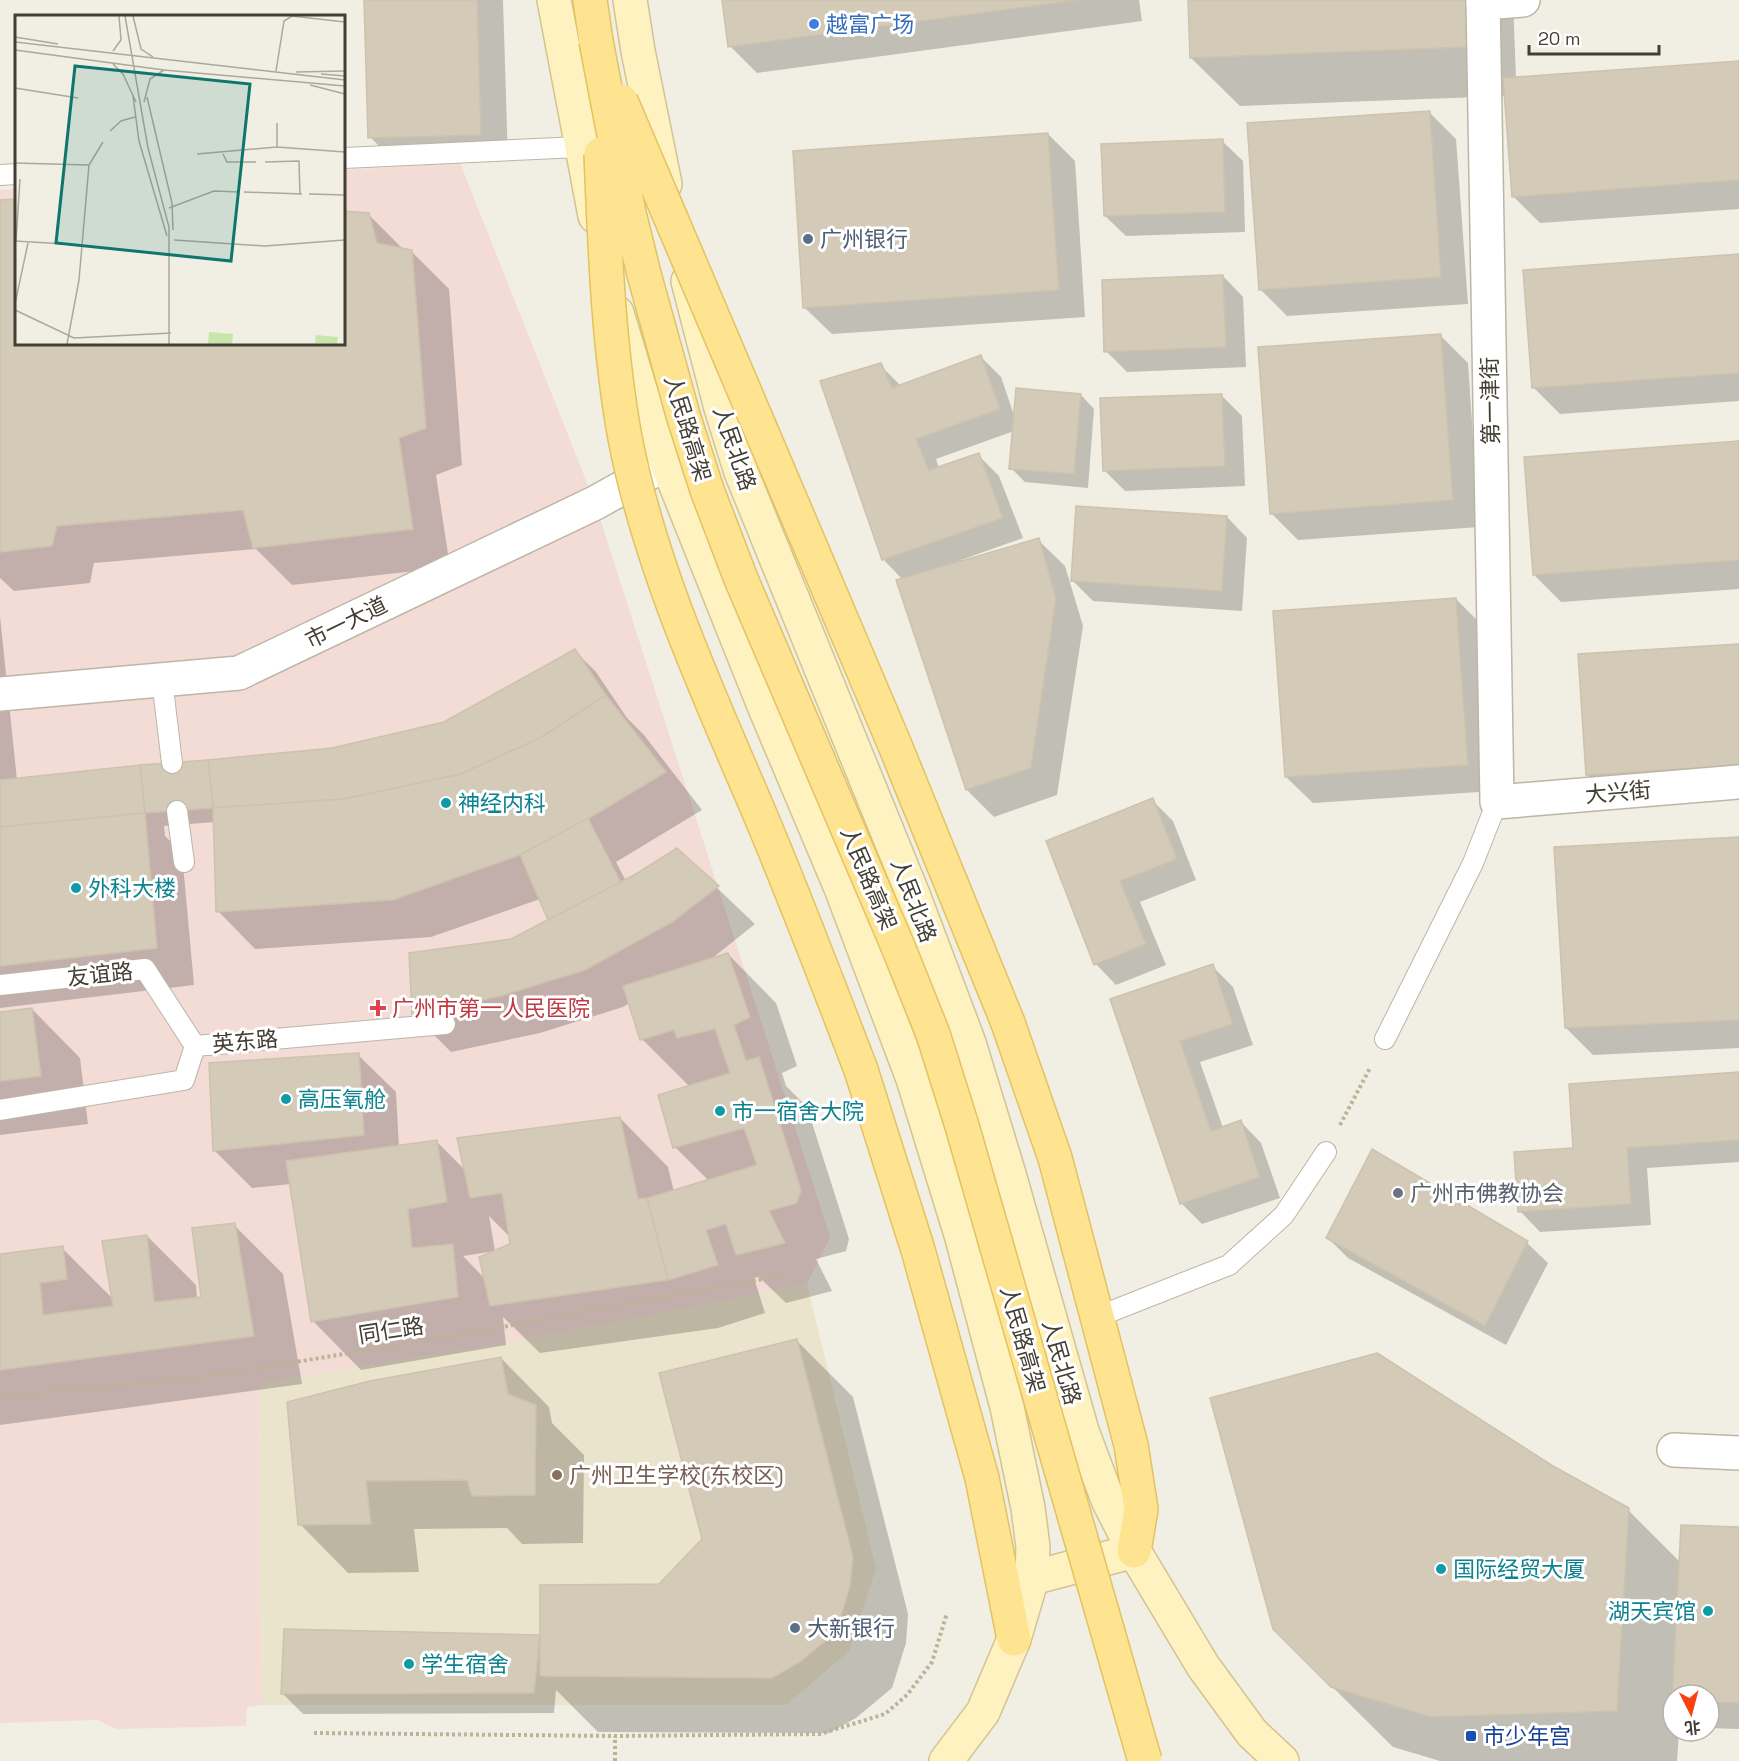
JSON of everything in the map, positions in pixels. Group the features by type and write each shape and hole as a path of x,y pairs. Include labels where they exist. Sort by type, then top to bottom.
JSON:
{"main road":[{"path":"554,0 580,147 612,299 640,389 667,463 769,718 841,888 913,1079 962,1238 1007,1407 1028,1508 1033,1547 1032,1578 1014,1639 983,1712 946,1761"},
{"name":"人民路高架","path":"590,0 596,42 630,213 644,274 683,415 707,490 741,579 933,1034 965,1136 1145,1761"},
{"name":"人民北路","path":"630,0 638,51 679,245 718,398 741,472 914,897 969,1043 1082,1431 1107,1500 1134,1551 1203,1666 1252,1733 1282,1761"},
{"path":"596,42 880,711 1008,1023 1055,1158 1131,1445 1141,1509 1134,1551 1032,1578"},
{"path":"596,42 612,346 626,438 642,509 706,690 801,913 861,1070 918,1250 982,1478 1014,1639"}],"street":[{"path":"1483,1 1523,0"},
{"name":"第一津街","path":"1483,1 1497,802"},
{"name":"市一大道","path":"0,694 239,674 595,503 667,463"},
{"name":"大兴街","path":"1497,802 1739,782"},
{"path":"1674,1450 1739,1453"}],"lane":[{"path":"345,158 580,147"},
{"path":"0,175 15,174"},
{"path":"162,680 172,763"},
{"path":"1385,1039 1473,863 1497,802"},
{"path":"177,811 184,862"},
{"name":"友谊路","path":"0,985 145,969 195,1046"},
{"name":"英东路","path":"0,1110 184,1080 195,1046 445,1024"},
{"path":"1097,1317 1229,1265 1284,1215 1326,1152"}],"path":[{"path":"1326,1152 1385,1039"},
{"name":"同仁路","path":"0,1396 199,1378 464,1334 785,1275"},
{"path":"314,1733 615,1736 820,1734 885,1714 907,1695 932,1662 947,1613"},
{"path":"615,1736 615,1761"}],"shaded area":[{"name":"广州市第一人民医院","path":"460,163 595,503 830,1237 807,1284 512,1342 259,1383 262,1705 247,1707 246,1726 117,1729 97,1720 0,1723 0,190 15,189 15,345 345,345 345,170"},
{"name":"广州卫生学校(东校区)","path":"807,1284 876,1568 849,1651 786,1705 262,1705 259,1383 512,1342"}],"building":[{"path":"364,0 477,0 481,135 368,138"},
{"name":"越富广场","path":"722,0 1078,0 728,47"},
{"path":"1188,0 1467,0 1468,47 1190,58"},
{"path":"1739,61 1739,180 1512,197 1503,78"},
{"path":"1430,111 1441,277 1259,290 1247,123"},
{"path":"1048,133 1059,290 803,308 793,151"},
{"path":"1223,139 1225,212 1104,216 1101,144"},
{"path":"15,199 15,345 345,345 345,211 369,213 377,243 412,250 426,428 399,438 413,529 253,548 243,510 57,526 52,546 0,552 0,200"},
{"path":"1739,254 1739,373 1532,388 1523,270"},
{"path":"1223,275 1226,347 1104,352 1102,280"},
{"path":"1441,334 1453,500 1270,514 1258,347"},
{"path":"981,355 1000,409 916,439 929,470 979,453 1003,518 882,560 820,381 881,363 892,388"},
{"path":"1016,388 1081,394 1074,474 1009,469"},
{"path":"1222,394 1225,466 1103,471 1100,398"},
{"path":"1739,441 1739,560 1533,575 1524,457"},
{"path":"1076,506 1227,516 1222,591 1071,581"},
{"path":"1039,538 1056,598 1031,768 966,790 896,580"},
{"path":"1456,598 1468,765 1285,777 1273,611"},
{"path":"1739,644 1739,766 1586,775 1578,654"},
{"path":"575,649 606,695 540,738 461,774 344,799 213,808 208,760 332,748 444,722"},
{"name":"神经内科","path":"606,695 666,772 576,826 520,855 393,900 216,912 213,808 344,799 461,774 540,738"},
{"path":"208,760 213,808 145,813 140,765"},
{"path":"140,765 145,813 0,827 0,780"},
{"path":"1153,798 1177,859 1120,881 1146,944 1094,965 1046,841"},
{"name":"外科大楼","path":"145,813 157,948 0,966 0,827"},
{"path":"588,818 621,883 548,920 520,855"},
{"path":"1739,837 1739,1020 1565,1028 1554,847"},
{"path":"677,848 719,886 672,922 585,970 501,996 412,1015 409,953 511,939 636,874"},
{"name":"市一宿舍大院","path":"728,953 750,1017 734,1025 746,1061 759,1057 801,1190 797,1203 769,1211 785,1243 736,1255 726,1224 706,1230 718,1265 668,1280 647,1198 757,1165 744,1128 673,1148 658,1095 730,1073 715,1029 677,1038 674,1030 640,1040 623,986"},
{"path":"1213,964 1233,1024 1180,1041 1211,1131 1241,1120 1260,1177 1180,1204 1110,999"},
{"path":"32,1008 41,1076 0,1081 0,1012"},
{"name":"高压氧舱","path":"359,1053 364,1135 213,1151 209,1063"},
{"path":"1739,1072 1739,1140 1627,1148 1631,1204 1518,1212 1514,1152 1573,1148 1569,1084"},
{"path":"620,1117 638,1199 647,1198 668,1280 490,1306 479,1257 510,1244 502,1193 470,1198 457,1138"},
{"path":"437,1140 447,1202 408,1209 412,1248 453,1244 458,1297 311,1322 286,1161"},
{"name":"广州市佛教协会","path":"1372,1149 1528,1241 1485,1326 1326,1238"},
{"path":"235,1223 254,1336 0,1370 0,1254 63,1246 67,1279 40,1283 43,1315 113,1306 102,1241 147,1235 154,1302 201,1297 192,1228"},
{"path":"797,1339 853,1557 850,1586 836,1632 800,1662 772,1678 540,1676 540,1585 659,1584 702,1539 659,1373"},
{"name":"国际经贸大厦","path":"1377,1353 1553,1466 1629,1508 1617,1711 1431,1717 1331,1687 1273,1629 1210,1398"},
{"path":"501,1357 508,1394 536,1405 535,1495 472,1496 467,1480 366,1481 371,1524 298,1525 287,1402 370,1381"},
{"name":"湖天宾馆","path":"1681,1525 1739,1527 1739,1703 1721,1702 1721,1683 1673,1683"},
{"name":"学生宿舍","path":"284,1629 540,1635 534,1693 281,1694"}],"place":[{"name":"越富广场","path":"814,24"},
{"name":"广州银行","path":"808,239"},
{"name":"神经内科","path":"446,803"},
{"name":"外科大楼","path":"76,888"},
{"name":"广州市第一人民医院","path":"378,1008"},
{"name":"高压氧舱","path":"286,1099"},
{"name":"市一宿舍大院","path":"720,1111"},
{"name":"广州市佛教协会","path":"1398,1193"},
{"name":"广州卫生学校(东校区)","path":"557,1475"},
{"name":"国际经贸大厦","path":"1441,1569"},
{"name":"湖天宾馆","path":"1708,1611"},
{"name":"大新银行","path":"795,1628"},
{"name":"学生宿舍","path":"409,1664"},
{"name":"市少年宫","path":"1471,1736"}]}
